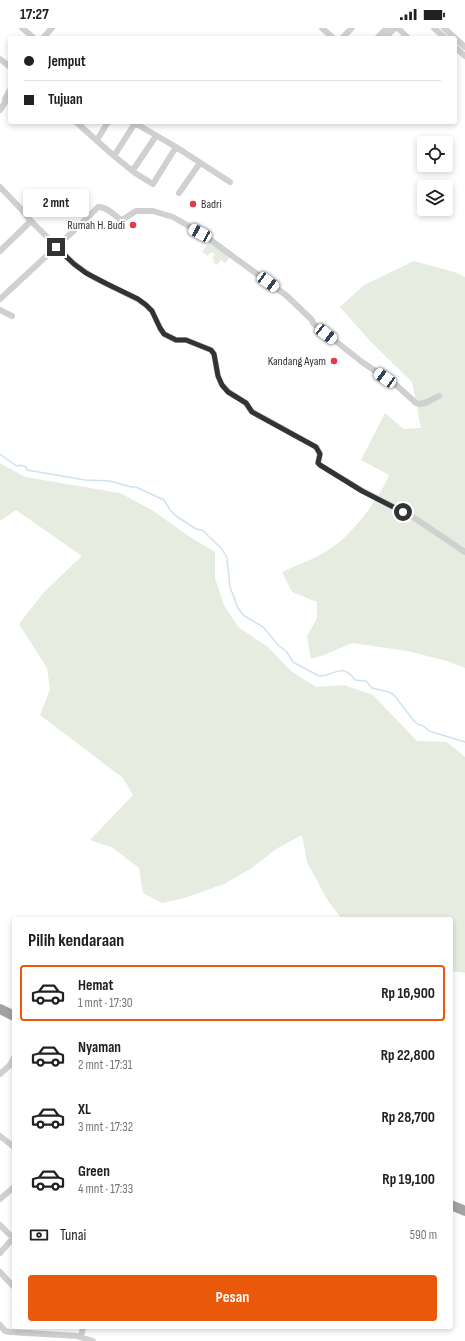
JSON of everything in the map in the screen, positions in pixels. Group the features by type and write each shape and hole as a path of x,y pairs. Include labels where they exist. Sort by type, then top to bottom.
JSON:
{"highway":[{"path":"0,1009 12,1015"},
{"path":"453,1206 465,1211"}],"street":[{"path":"22,28 32,36"},
{"path":"45,36 52,28"},
{"path":"322,28 331,36"},
{"path":"344,36 352,28"},
{"path":"379,36 386,28"},
{"path":"387,36 396,28 406,36"},
{"path":"434,28 443,36"},
{"path":"444,28 453,36"},
{"path":"457,40 465,47"},
{"path":"457,49 465,56"},
{"path":"0,59 8,65"},
{"path":"0,110 6,101 5,99 8,94"},
{"path":"78,124 114,156 153,184 176,148"},
{"path":"97,140 107,124"},
{"path":"114,156 133,124"},
{"path":"137,124 230,182"},
{"path":"133,170 156,136"},
{"path":"179,193 200,163"},
{"path":"0,187 31,221 74,264 86,273 138,299 146,305 152,311 164,334 176,340 186,340 211,350 214,354 220,380 228,392 246,403 252,412 316,447 320,454 318,463 320,465 362,491 413,517 465,552"},
{"path":"0,299 98,207 105,209 122,220 136,211 153,211 170,216 202,234 287,296 319,328 362,362 396,385 416,403 425,403 439,396"},
{"path":"0,251 31,221"},
{"path":"0,310 12,316"},
{"path":"0,1074 10,1065 12,1061"},
{"path":"0,1136 12,1145"},
{"path":"1,1195 12,1188"},
{"path":"0,1225 12,1236"},
{"path":"0,1253 12,1239"},
{"path":"0,1272 12,1285"},
{"path":"0,1325 5,1330 10,1332 66,1335 81,1337 93,1341"},
{"path":"81,1337 83,1329"}],"shaded area":[{"path":"210,241 231,256 225,263 221,260 217,265 213,262 214,260 212,258 215,254 211,252 208,256 202,252"},
{"path":"414,261 454,272 465,277 465,668 447,661 407,651 352,643 311,659 307,636 317,618 317,602 292,592 282,572 319,555 339,542 356,525 379,495 389,475 361,460 385,413 404,429 421,428 412,382 371,342 340,307 364,285"},
{"path":"0,463 25,477 120,493 152,510 190,537 215,552 215,578 224,605 238,627 268,647 291,671 316,687 344,685 373,695 417,741 447,742 465,757 465,973 453,971 453,917 340,917 328,901 307,862 302,835 276,849 252,868 224,884 185,898 162,903 143,893 139,868 113,848 90,840 133,795 123,778 40,715 50,689 47,668 19,624 44,592 82,556 16,510 0,521"}],"waterway":[{"path":"0,454 15,465 26,467 27,470 85,480 110,481 136,487 164,500 176,516 196,529 202,530 222,549 227,558 230,587 238,608 243,615 263,627 279,646 286,651 293,662 319,676 342,671 350,674 355,680 366,681 372,688 389,692 394,695 414,721 419,725 422,725 429,731 465,742"}],"place":[{"name":"Badri","path":"193,204"},
{"name":"Rumah H. Budi","path":"133,225"},
{"name":"Kandang Ayam","path":"334,361"}],"route":[{"path":"56,247 86,273 138,299 146,305 152,311 162,332 170,338 190,341 211,350 214,354 218,376 222,385 228,392 246,403 250,411 316,447 320,454 318,463 320,465 362,491 403,512"}]}
